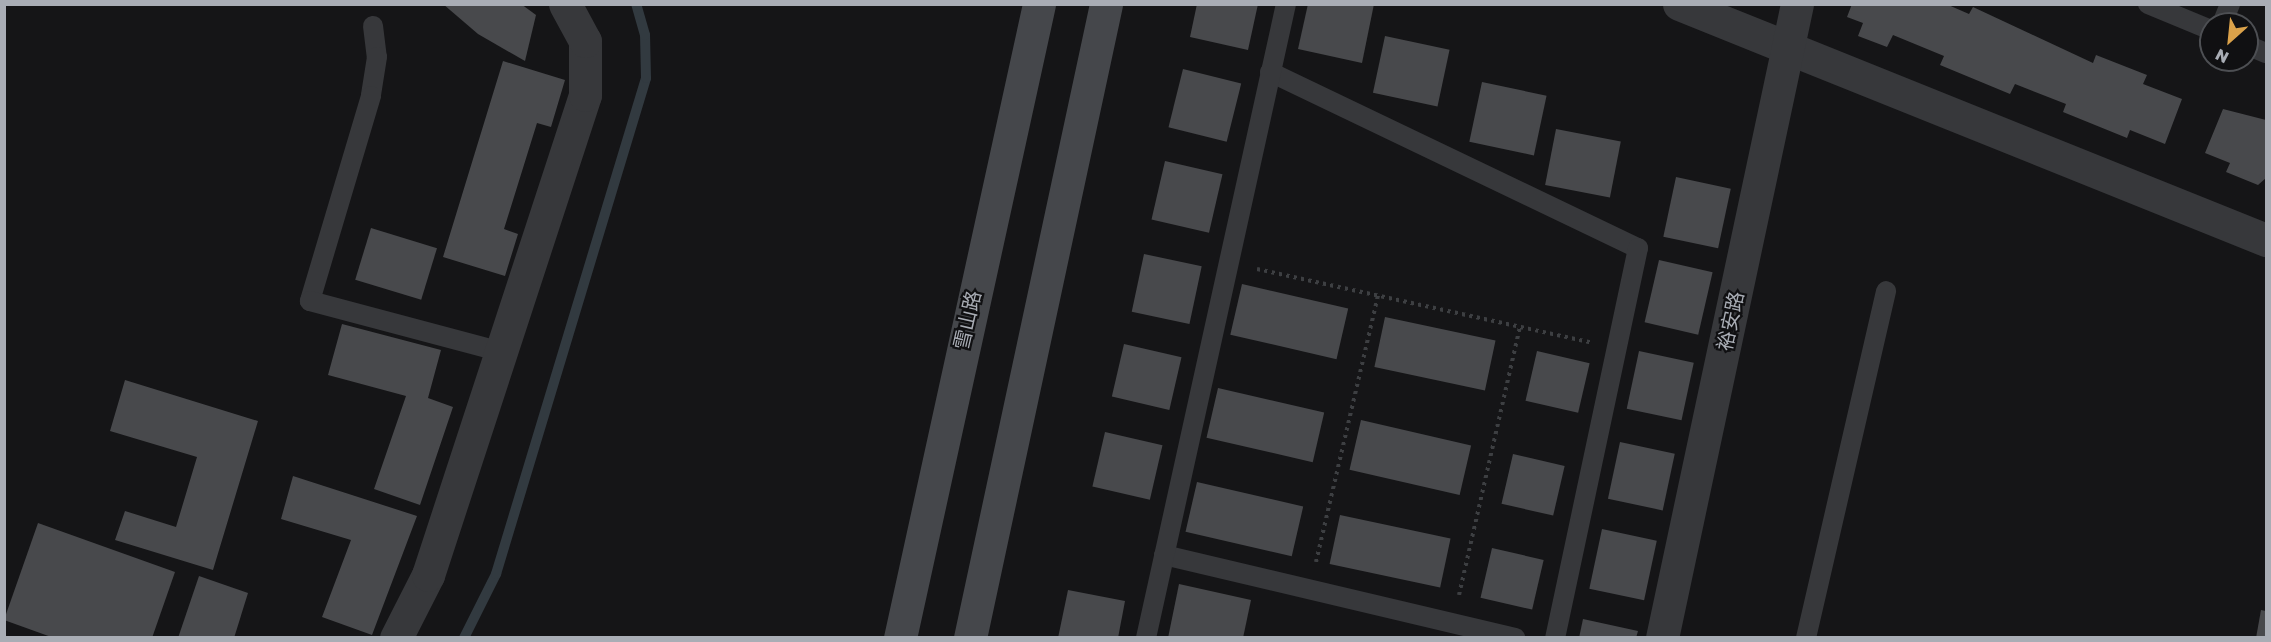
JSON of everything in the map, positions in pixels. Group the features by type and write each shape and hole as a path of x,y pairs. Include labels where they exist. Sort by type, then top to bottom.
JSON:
{"main road":[{"name":"雪山路","path":"900,638 1039,4"},
{"path":"970,638 1106,4"}],"street":[{"path":"396,638 428,575 504,353 588,77 585,41 565,4"},
{"path":"1679,4 2266,240"},
{"name":"裕安路","path":"1662,638 1797,4"}],"lane":[{"path":"1146,638 1286,4"},
{"path":"2148,4 2199,25"},
{"path":"373,26 377,57 370,96 310,301 504,353"},
{"path":"1270,72 1638,248 1555,638"},
{"path":"1806,638 1886,291"},
{"path":"1164,555 1515,638"}],"path":[{"path":"1227,263 1617,347"},
{"path":"1310,589 1378,296"},
{"path":"1452,622 1520,327"}],"building":[{"path":"443,4 521,4 536,15 525,61 478,34"},
{"path":"1197,4 1258,4 1248,50 1190,37"},
{"path":"1308,4 1374,4 1362,63 1298,49"},
{"path":"1852,4 1946,4 1969,14 1973,7 2093,63 2096,55 2147,75 2143,84 2182,99 2165,144 2130,130 2127,138 2063,112 2066,104 2015,84 2010,94 1940,65 1944,56 1893,35 1887,47 1858,36 1863,23 1847,17"},
{"path":"1385,36 1450,50 1437,106 1373,93"},
{"path":"503,61 565,80 551,127 537,123 504,229 518,234 505,276 443,257"},
{"path":"1183,69 1241,84 1227,142 1168,127"},
{"path":"1482,82 1547,96 1534,155 1469,142"},
{"path":"2223,109 2266,120 2266,178 2258,185 2226,172 2230,163 2205,153"},
{"path":"1556,129 1621,142 1610,198 1545,185"},
{"path":"1165,161 1222,174 1209,233 1152,219"},
{"path":"1676,177 1731,189 1718,248 1663,237"},
{"path":"371,228 437,248 421,300 355,280"},
{"path":"1144,254 1202,266 1189,324 1132,312"},
{"path":"1659,260 1713,272 1698,335 1645,322"},
{"path":"1242,284 1348,309 1337,359 1230,335"},
{"path":"1385,317 1496,340 1485,390 1374,367"},
{"path":"342,324 441,350 428,398 453,407 420,505 374,489 406,396 328,375"},
{"path":"1124,344 1181,357 1169,410 1112,397"},
{"path":"1537,351 1590,363 1578,413 1526,401"},
{"path":"1639,351 1694,363 1682,420 1627,409"},
{"path":"125,380 258,421 213,570 115,540 125,511 176,527 197,457 110,431"},
{"path":"1218,388 1324,413 1313,462 1207,438"},
{"path":"1361,420 1471,445 1460,495 1350,470"},
{"path":"1105,432 1162,445 1150,500 1092,487"},
{"path":"1620,442 1675,454 1663,510 1608,499"},
{"path":"1513,454 1565,466 1553,516 1502,504"},
{"path":"293,476 417,516 372,635 322,617 351,540 281,519"},
{"path":"1197,482 1303,507 1292,556 1186,532"},
{"path":"1340,515 1451,538 1440,587 1330,564"},
{"path":"38,523 175,572 152,638 54,638 4,620"},
{"path":"1602,529 1657,541 1644,600 1589,589"},
{"path":"1492,548 1544,560 1532,610 1481,598"},
{"path":"199,576 248,593 234,638 178,638"},
{"path":"1179,584 1251,600 1243,638 1168,638"},
{"path":"1068,590 1125,601 1118,638 1058,638"},
{"path":"2261,610 2266,611 2266,638 2256,638"},
{"path":"1583,619 1638,631 1636,638 1579,638"}],"waterway":[{"path":"464,638 496,574 646,78 645,35 636,4"}]}
